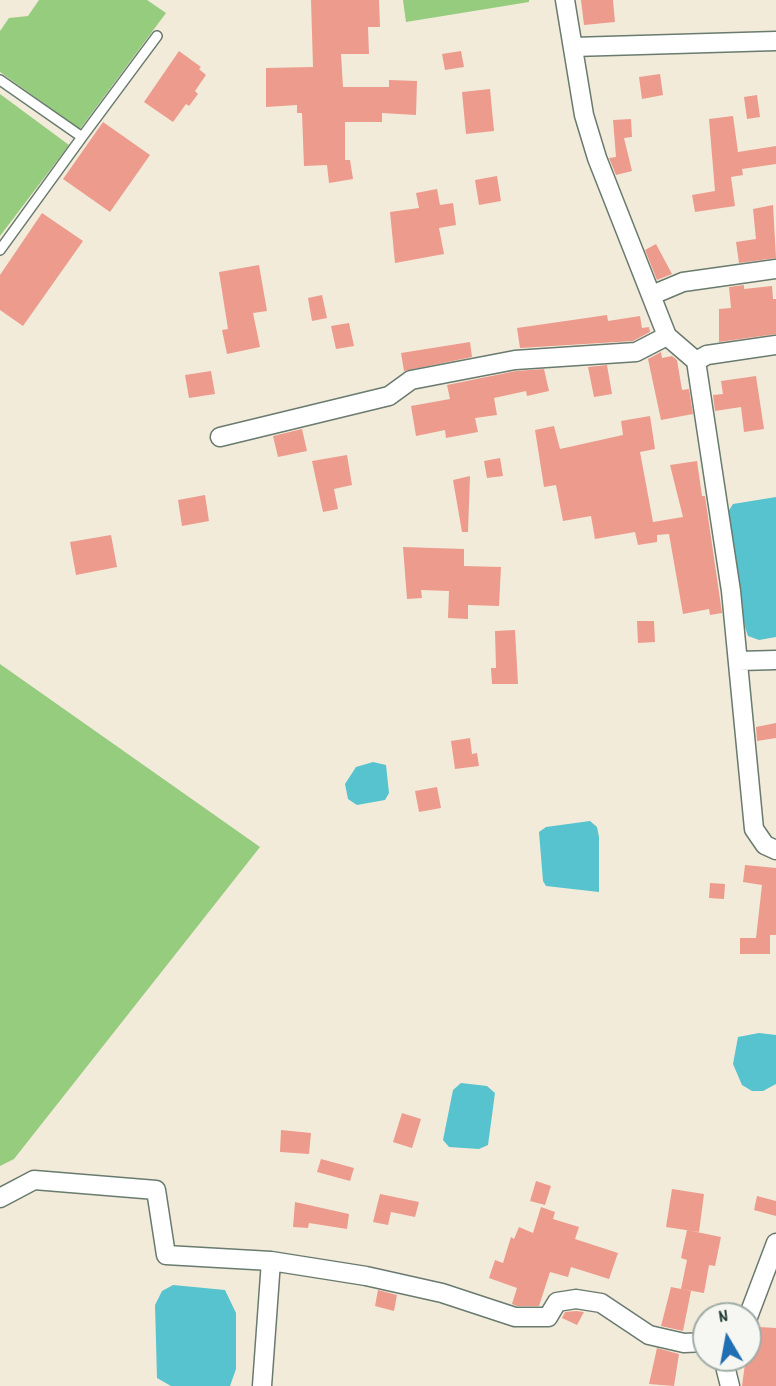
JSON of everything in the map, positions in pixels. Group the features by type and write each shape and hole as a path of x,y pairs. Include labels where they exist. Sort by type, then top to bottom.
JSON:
{"street":[{"path":"565,0 584,115 597,158 667,336 696,361 739,661 741,719 754,829 765,845 776,850"},
{"path":"573,47 776,41"},
{"path":"652,295 683,282 776,269"},
{"path":"220,437 389,396 411,380 515,360 636,352 667,336"},
{"path":"696,361 707,355 776,345"},
{"path":"739,661 776,660"},
{"path":"0,1198 34,1180 156,1190 166,1255 271,1261 366,1276 442,1293 515,1317 548,1317 556,1302 566,1300 601,1303 649,1335 692,1343"},
{"path":"754,1302 776,1243"},
{"path":"262,1386 271,1261"}],"lane":[{"path":"0,250 158,36"},
{"path":"0,80 82,137"}],"green space":[{"path":"39,0 147,0 166,13 80,129 0,72 0,31 9,18 28,16"},
{"path":"403,0 529,0 529,2 406,22"},
{"path":"0,94 69,145 0,236"},
{"path":"0,664 260,847 14,1159 0,1166"}],"water":[{"path":"776,497 776,637 759,640 748,636 745,627 726,515 733,504"},
{"path":"373,762 386,765 389,793 385,800 357,805 348,799 345,784 356,767"},
{"path":"590,821 597,827 599,837 599,892 546,886 543,881 539,832 546,827"},
{"path":"759,1033 776,1035 776,1084 763,1091 752,1091 742,1085 733,1064 738,1037"},
{"path":"461,1083 487,1086 495,1093 488,1145 479,1149 449,1147 443,1140 453,1090"},
{"path":"173,1285 225,1290 236,1313 236,1369 230,1386 171,1386 157,1378 155,1305 162,1291"}],"building":[{"path":"311,0 379,0 380,27 368,27 369,54 341,54 343,87 389,87 389,80 417,81 416,115 382,113 382,122 345,122 345,160 350,160 353,179 329,183 327,165 304,166 302,113 297,113 297,105 266,107 266,68 313,67"},
{"path":"581,0 613,0 615,22 584,25"},
{"path":"179,51 201,67 199,69 206,75 195,91 198,94 189,106 186,104 173,122 144,102"},
{"path":"461,51 464,67 445,70 442,54"},
{"path":"660,74 663,95 642,99 639,77"},
{"path":"490,89 494,131 466,134 462,92"},
{"path":"757,95 760,117 747,119 744,97"},
{"path":"733,116 738,152 776,146 776,164 742,169 743,175 731,177 735,206 695,212 692,195 715,191 709,119"},
{"path":"631,119 632,137 624,138 632,171 616,175 609,158 616,157 613,120"},
{"path":"103,122 150,155 110,212 63,179"},
{"path":"497,176 501,201 479,205 475,180"},
{"path":"437,189 440,205 453,203 456,225 439,228 444,254 395,263 390,212 419,208 416,193"},
{"path":"773,205 776,258 739,263 736,242 756,239 753,209"},
{"path":"42,213 83,241 23,326 0,310 0,275"},
{"path":"656,244 672,274 657,280 645,250"},
{"path":"259,265 267,311 253,313 260,347 227,354 222,330 228,329 219,272"},
{"path":"744,285 744,289 772,286 773,299 776,299 776,334 719,342 719,309 731,308 729,287"},
{"path":"322,295 327,318 312,321 308,298"},
{"path":"607,315 608,321 640,316 642,328 649,327 650,332 633,341 520,348 517,328"},
{"path":"349,323 354,346 336,349 331,326"},
{"path":"470,342 472,357 404,371 401,353"},
{"path":"661,352 662,358 672,356 677,360 682,390 689,389 693,414 661,420 648,359"},
{"path":"607,365 612,394 594,397 588,367"},
{"path":"544,369 549,391 527,396 526,391 494,398 497,415 475,418 478,432 446,438 445,430 416,436 411,406 450,399 447,385 516,371"},
{"path":"211,371 215,394 189,398 185,375"},
{"path":"756,376 764,429 744,432 741,407 715,411 713,395 723,394 721,381"},
{"path":"650,416 655,449 640,452 653,522 683,517 670,465 697,461 702,496 705,496 722,613 710,615 709,609 683,614 669,534 657,535 657,542 638,545 635,532 595,539 591,516 563,521 556,485 544,487 535,430 554,426 560,449 623,435 621,421"},
{"path":"302,429 307,451 278,457 273,436"},
{"path":"347,455 352,485 334,489 338,509 323,512 312,461"},
{"path":"500,458 503,476 487,478 484,461"},
{"path":"470,476 468,532 462,532 453,480"},
{"path":"205,495 209,521 182,526 178,500"},
{"path":"111,535 117,567 76,575 70,542"},
{"path":"403,547 464,549 464,566 501,567 499,606 468,605 468,619 448,618 449,591 421,590 422,598 407,599"},
{"path":"637,621 654,621 655,642 638,643"},
{"path":"515,630 518,684 492,684 491,668 496,668 495,631"},
{"path":"776,723 776,738 757,741 756,727"},
{"path":"470,738 472,754 477,753 479,766 455,769 451,741"},
{"path":"437,787 441,808 419,812 415,791"},
{"path":"745,865 776,868 776,935 770,935 770,954 740,954 740,938 756,938 762,885 743,882"},
{"path":"710,883 725,884 724,899 709,898"},
{"path":"402,1113 421,1119 412,1148 393,1142"},
{"path":"281,1130 311,1133 309,1154 280,1152"},
{"path":"321,1159 354,1168 350,1181 317,1172"},
{"path":"536,1181 551,1186 545,1205 530,1201"},
{"path":"672,1189 704,1194 699,1232 666,1227"},
{"path":"380,1194 419,1202 415,1217 391,1212 388,1225 373,1222"},
{"path":"757,1196 776,1201 776,1216 754,1210"},
{"path":"295,1202 349,1214 347,1229 309,1223 308,1228 293,1227"},
{"path":"541,1207 555,1212 553,1219 579,1227 575,1239 618,1253 609,1279 571,1267 568,1277 550,1272 539,1306 517,1306 512,1304 517,1288 489,1278 495,1260 503,1263 511,1237 514,1239 519,1227 533,1233"},
{"path":"687,1230 721,1237 715,1266 709,1265 704,1293 681,1289 687,1260 681,1258"},
{"path":"671,1287 691,1291 683,1331 661,1326"},
{"path":"378,1290 397,1295 394,1311 375,1306"},
{"path":"565,1312 584,1312 577,1325 562,1318"},
{"path":"762,1327 776,1328 776,1386 742,1386 744,1372 762,1372"},
{"path":"657,1348 679,1354 674,1386 649,1384"}]}
